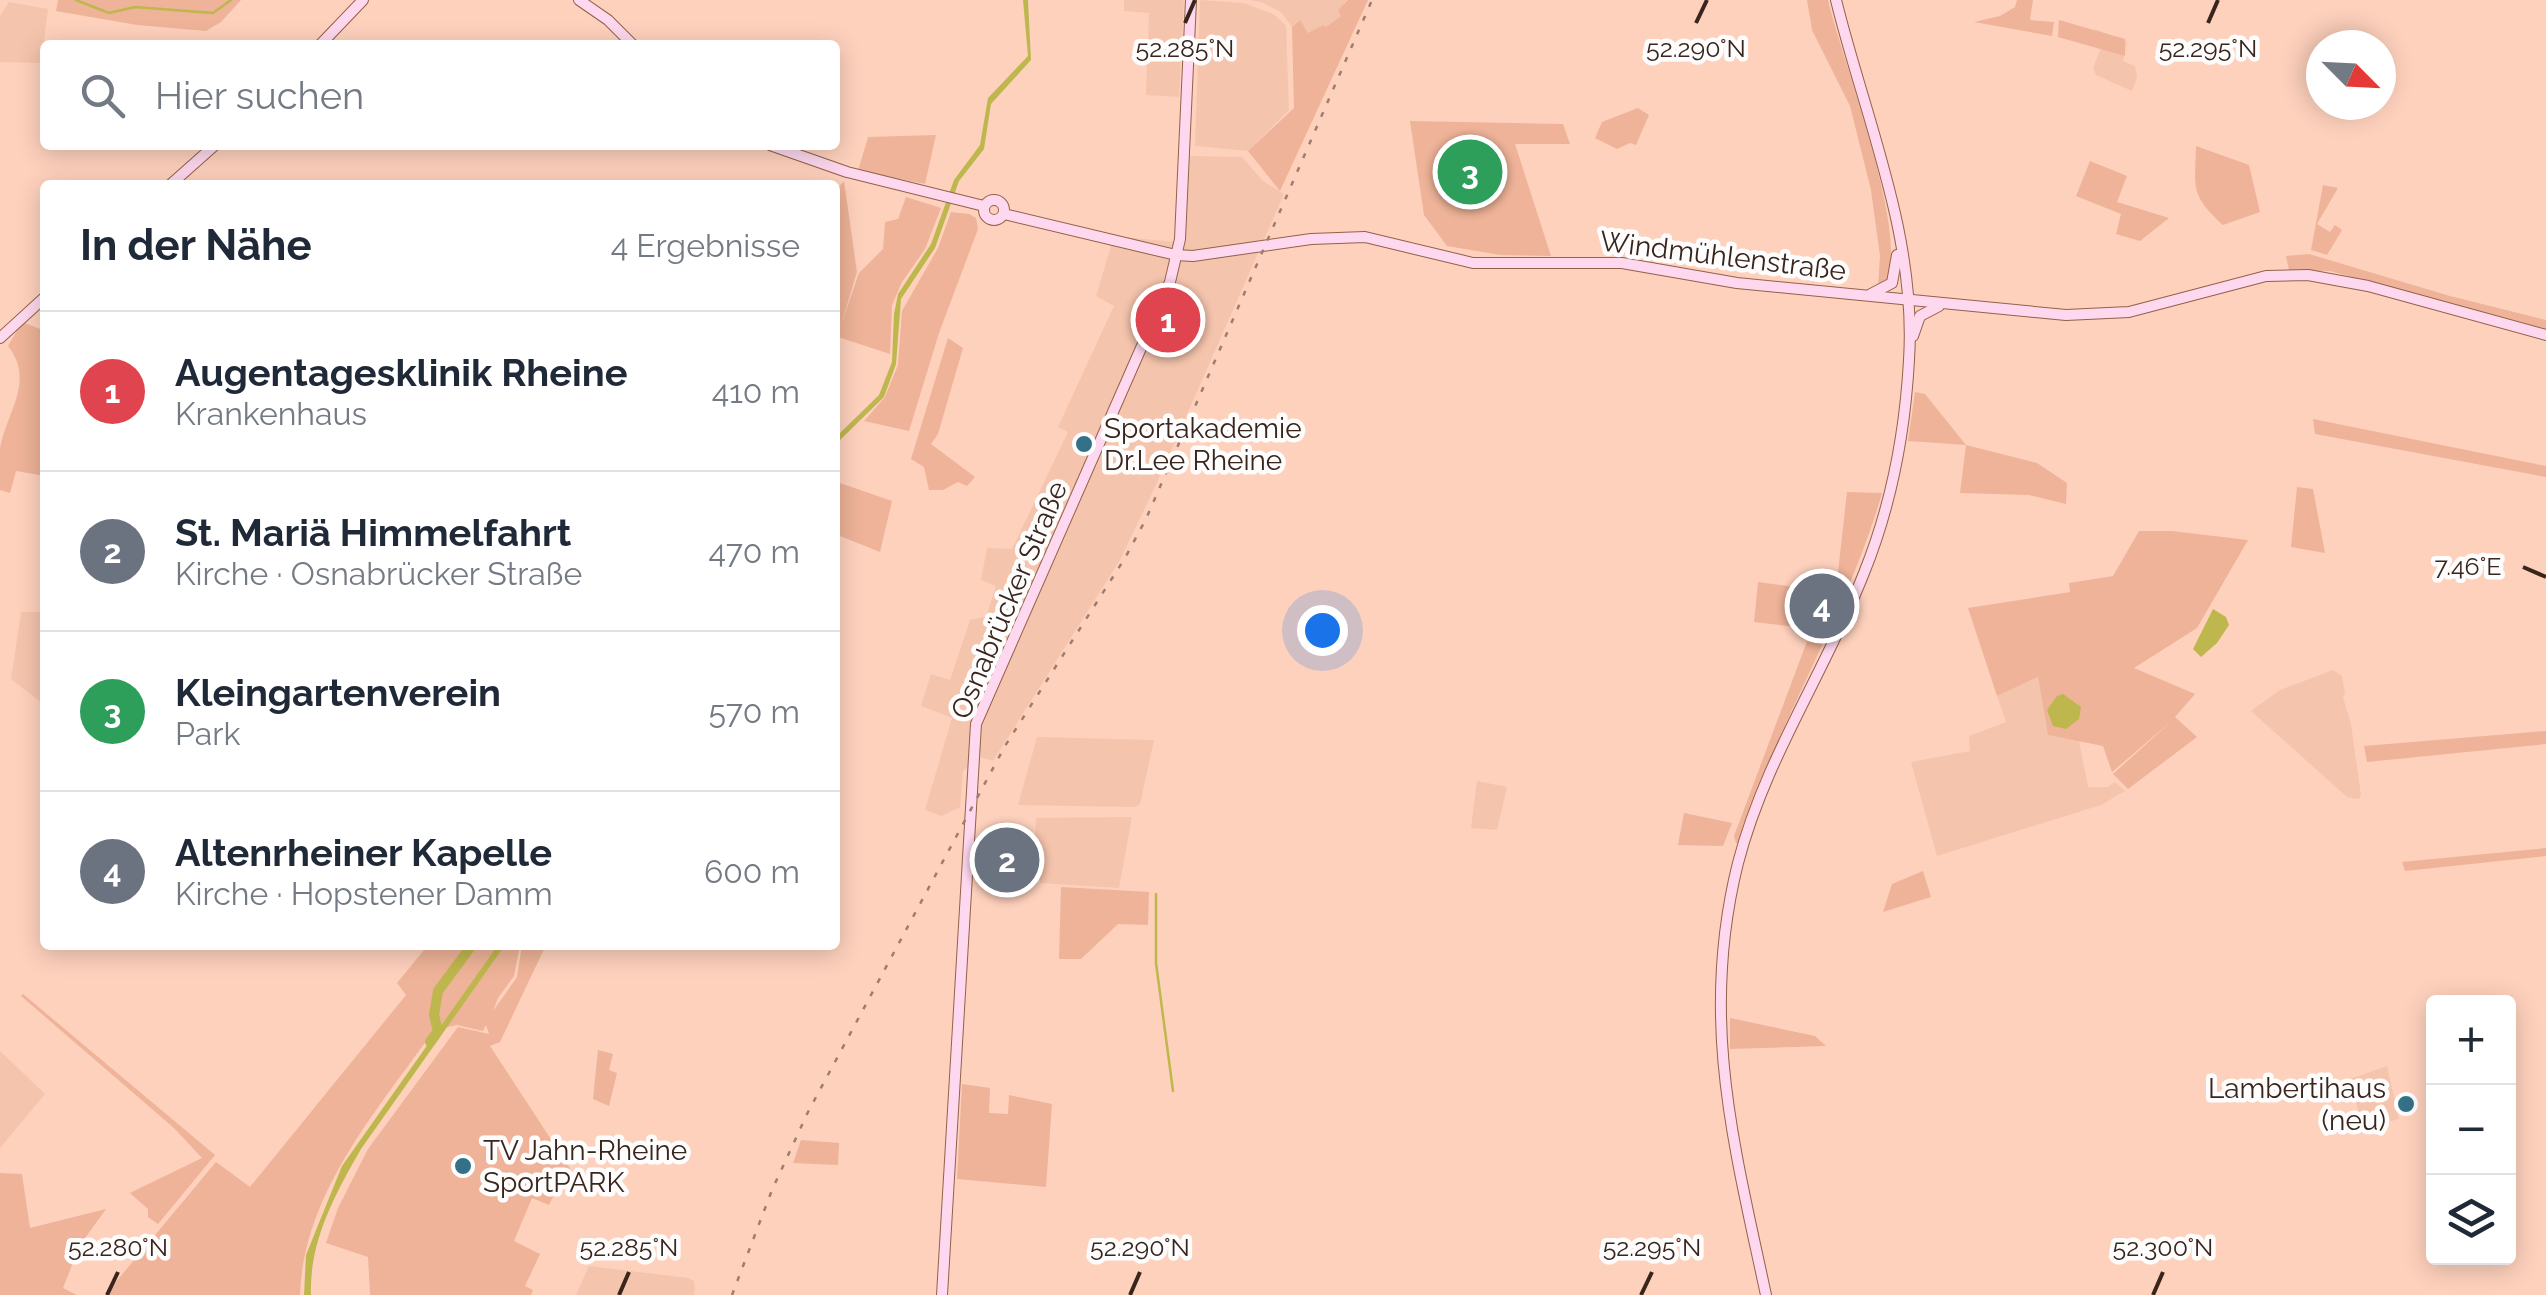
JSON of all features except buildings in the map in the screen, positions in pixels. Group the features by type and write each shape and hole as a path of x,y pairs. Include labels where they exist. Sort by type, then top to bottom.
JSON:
{"main road":[{"path":"325,40 363,0"},
{"path":"578,0 608,20 628,40"},
{"name":"Osnabrücker Straße","path":"942,1295 976,724 1153,325 1176,254 1180,239 1192,0"},
{"path":"1836,0 1880,151 1898,234 1910,301 1910,357"},
{"path":"176,180 208,150"},
{"name":"Windmühlenstraße","path":"783,150 828,167 949,199 984,206 990,200 999,200 1004,214 1193,256 1365,237 1473,263 1622,263 1724,282 2066,316 2144,309 2266,276 2308,276 2368,286 2546,335"},
{"path":"1862,295 1878,292 1892,283 1898,234"},
{"path":"0,338 40,302"},
{"path":"1766,1295 1726,1106 1720,1046 1725,935 1738,863 1757,803 1784,736 1846,614 1879,532 1900,440 1910,357 1920,316 1944,304"}],"shaded area":[{"path":"58,0 241,0 221,22 206,31 137,25 56,11"},
{"path":"1023,0 1028,0 1031,60 991,104 984,149 959,181 935,248 901,299 896,364 884,397 840,440 840,434 879,395 892,362 898,294 931,244 954,180 980,145 988,98 1028,56"},
{"path":"1124,0 1184,0 1179,97 1146,95 1149,13 1124,11"},
{"path":"1200,0 1244,3 1275,15 1286,26 1289,110 1248,151 1195,146"},
{"path":"1249,0 1348,0 1342,15 1325,28 1323,25 1308,33 1299,20 1292,27 1281,12"},
{"path":"1348,0 1368,0 1280,191 1248,151 1294,108 1292,27 1300,20 1308,33 1326,27 1341,16 1338,10"},
{"path":"1807,0 1828,0 1881,183 1891,254 1888,279 1878,287 1880,256 1871,190 1850,106 1812,30"},
{"path":"2017,0 2033,0 2030,20 2054,22 2052,36 1974,22 2000,16 2015,7"},
{"path":"9,2 48,9 44,40 40,40 40,63 0,62 0,16"},
{"path":"2059,20 2125,39 2125,56 2058,37"},
{"path":"2095,29 2127,42 2123,61 2135,66 2137,77 2132,91 2096,75 2093,68 2101,48 2090,45"},
{"path":"1638,108 1649,115 1636,145 1630,143 1617,149 1595,138 1602,122"},
{"path":"1410,121 1563,124 1570,144 1515,144 1551,256 1500,255 1447,246 1424,215"},
{"path":"936,135 925,184 858,171 868,137"},
{"path":"2196,146 2249,165 2260,212 2223,225 2212,214 2197,190"},
{"path":"1190,156 1242,157 1263,181 1284,194 1120,560 993,761 980,757 963,771 960,807 942,816 925,810 952,718 921,706 931,674 950,680 970,620 986,617 996,586 981,580 987,548 1012,549 1068,432 1058,427 1114,306 1096,296 1114,236 1185,243"},
{"path":"2090,161 2127,176 2117,202 2169,218 2140,241 2116,234 2121,214 2076,196"},
{"path":"844,181 857,272 841,325 859,273 883,249 885,222 898,219 906,197 941,208 925,249 902,282 892,305 890,354 840,338 840,185"},
{"path":"2323,185 2338,188 2317,224 2330,232 2335,225 2342,230 2327,255 2311,250"},
{"path":"951,212 976,218 978,229 939,333 909,431 864,421 885,397 898,365 902,311 938,248"},
{"path":"2309,254 2546,320 2546,330 2330,271 2289,270 2286,256"},
{"path":"22,322 40,329 40,475 16,471 10,493 0,490 0,450 17,397 19,372 8,346"},
{"path":"948,338 963,348 938,434 931,444 975,477 967,486 958,482 943,490 929,490 924,467 911,459"},
{"path":"1915,392 1925,394 1966,445 1908,441"},
{"path":"2313,419 2546,466 2546,477 2315,434"},
{"path":"1966,445 2037,463 2067,483 2066,504 2029,495 1960,493"},
{"path":"840,483 892,501 880,552 840,536"},
{"path":"2297,487 2313,489 2325,553 2291,547"},
{"path":"1847,492 1882,493 1850,582 1736,843 1734,836 1809,636 1825,637 1812,599 1835,599"},
{"path":"2139,531 2248,540 2197,628 2134,668 2195,694 2175,717 2197,737 2128,789 2113,774 2174,719 2112,772 2103,746 2048,735 2038,677 1997,696 1968,608 2070,592 2069,583 2113,576"},
{"path":"1758,582 1796,587 1805,624 1797,627 1754,622"},
{"path":"2213,609 2226,617 2229,625 2201,657 2193,649"},
{"path":"21,612 40,612 40,701 11,679"},
{"path":"2333,670 2342,676 2359,799 2347,797 2251,711 2280,690"},
{"path":"2038,677 2048,735 2079,741 2088,787 2108,787 2115,782 2125,791 2101,805 1937,856 1911,762 1970,751 1969,736 2006,722 1997,696"},
{"path":"2063,694 2081,707 2079,719 2066,729 2053,726 2047,710"},
{"path":"2546,731 2546,744 2367,762 2364,746"},
{"path":"1037,737 1154,740 1140,804 1018,805"},
{"path":"1477,781 1507,787 1497,830 1471,828"},
{"path":"1684,813 1732,823 1723,846 1678,845"},
{"path":"1132,817 1119,888 1040,883 1034,873 1036,818"},
{"path":"2546,848 2546,856 2405,871 2402,862"},
{"path":"1923,871 1931,897 1883,912 1892,884"},
{"path":"1061,887 1149,892 1148,925 1118,924 1081,959 1059,959"},
{"path":"424,950 519,950 514,976 493,1011 517,977 521,950 544,950 500,1042 490,1046 575,1176 562,1183 549,1205 532,1198 514,1241 540,1254 525,1286 533,1290 531,1295 370,1295 368,1257 326,1243 338,1208 368,1149 458,1027 489,1034 486,1025 483,1031 457,1025 434,1030 347,1154 315,1222 300,1295 105,1295 216,1162 250,1187 406,995 397,983"},
{"path":"494,950 501,950 351,1166 319,1237 311,1295 304,1295 306,1255 342,1166"},
{"path":"23,994 215,1155 158,1224 130,1193 202,1158 174,1128"},
{"path":"1730,1018 1815,1036 1826,1046 1730,1049"},
{"path":"598,1050 613,1054 609,1070 617,1073 609,1106 593,1099"},
{"path":"0,1051 45,1094 0,1148"},
{"path":"2387,1066 2399,1119 2363,1129 2350,1079"},
{"path":"962,1084 990,1088 989,1113 1008,1114 1009,1095 1052,1104 1046,1187 957,1179"},
{"path":"801,1140 839,1143 838,1165 793,1163"},
{"path":"0,1173 22,1174 30,1228 106,1209 80,1245 63,1288 77,1295 0,1295"},
{"path":"589,1266 688,1278 694,1281 694,1295 576,1295"}],"waterway":[{"path":"76,0 109,13 135,7 213,13 231,0"},
{"path":"1156,894 1156,963 1173,1091"},
{"path":"430,1042 438,1031 434,1015 438,991 468,950"}],"railway":[{"path":"732,1295 772,1190 808,1112 1005,746 1146,519 1372,0"}],"place":[{"name":"Kleingartenverein","path":"1470,172"},
{"name":"Augentagesklinik Rheine","path":"1168,320"},
{"name":"Sportakademie Dr.Lee Rheine","path":"1084,444"},
{"name":"Altenrheiner Kapelle","path":"1822,606"},
{"name":"St. Mariä Himmelfahrt","path":"1007,860"},
{"name":"Lambertihaus (neu)","path":"2406,1104"},
{"name":"TV Jahn-Rheine SportPARK","path":"463,1166"}]}
